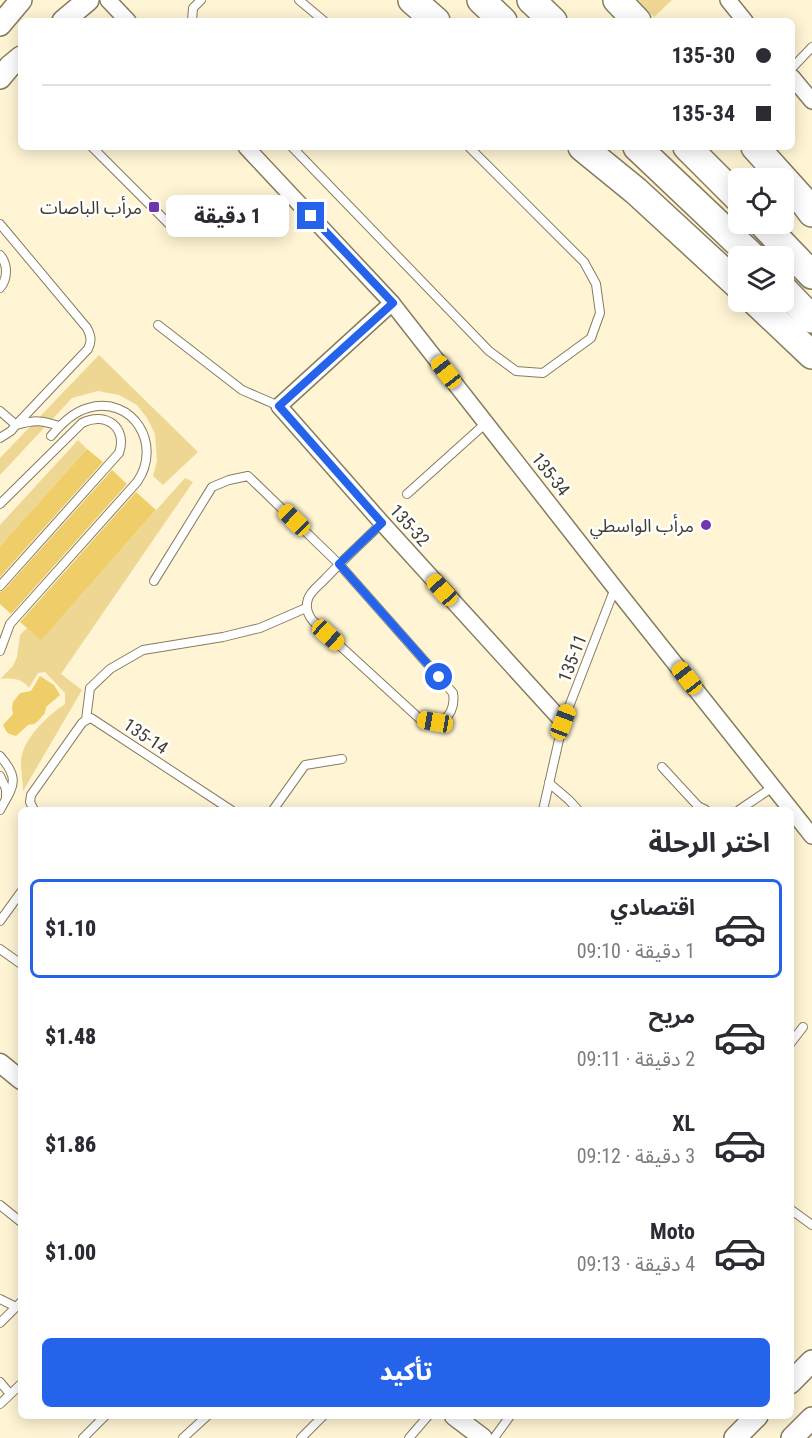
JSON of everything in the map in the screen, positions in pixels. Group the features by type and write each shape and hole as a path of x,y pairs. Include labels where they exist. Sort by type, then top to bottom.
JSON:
{"highway":[{"path":"412,0 433,18"},
{"path":"481,0 500,18"},
{"path":"531,0 550,18"},
{"path":"586,150 636,191 728,276"},
{"path":"640,150 741,246"},
{"path":"690,150 728,188"},
{"path":"758,150 812,213"},
{"path":"773,234 812,275"},
{"path":"794,300 812,319"},
{"path":"767,312 812,355"}],"main road":[{"path":"2,21 21,0"},
{"path":"67,18 88,0"},
{"path":"794,1379 812,1361"},
{"path":"792,1438 812,1418"},
{"path":"735,1438 754,1419"},
{"path":"749,1438 763,1419"}],"street":[{"path":"108,0 125,18"},
{"path":"728,0 743,18"},
{"path":"795,81 812,101"},
{"name":"135-34","path":"249,150 393,303 789,807"},
{"path":"279,406 393,303"},
{"name":"135-32","path":"279,406 563,722"},
{"name":"135-34","path":"794,813 812,836"},
{"path":"0,1063 18,1078"},
{"path":"458,1419 483,1438"}],"lane":[{"path":"192,18 193,8 201,0"},
{"path":"299,0 320,18"},
{"path":"795,65 812,48"},
{"path":"95,150 174,229"},
{"path":"295,150 489,351 516,371 543,373 591,338 600,313 596,284 584,262 472,150"},
{"path":"0,224 91,335 88,349 16,426 0,438"},
{"path":"0,255 6,268 4,284 0,288"},
{"path":"158,325 242,390 279,406"},
{"path":"0,651 10,624 137,482 146,467 148,450 142,430 129,415 115,408 97,406 82,410 59,426 51,436"},
{"path":"0,411 16,426"},
{"path":"0,504 82,423 97,418 107,420 120,434 122,440 119,453 0,586"},
{"path":"16,426 44,421 59,426"},
{"path":"407,494 486,423"},
{"path":"154,581 212,487 229,480 248,477 339,564 453,693 454,703 450,713 435,722 421,720 313,621 306,608 308,598 339,564 382,523"},
{"name":"135-11","path":"544,807 563,722 615,588"},
{"path":"32,807 30,802 31,795 86,720 90,688 110,669 143,650 223,637 260,628 306,608"},
{"name":"135-14","path":"86,720 94,719 226,807"},
{"path":"0,756 14,778 0,810"},
{"path":"275,807 305,765 342,759"},
{"path":"662,767 700,807"},
{"path":"0,776 6,789 6,798"},
{"path":"549,783 576,807"},
{"path":"743,807 773,787"},
{"path":"0,921 18,896"},
{"path":"0,949 18,962"},
{"path":"794,1039 803,1027"},
{"path":"0,1205 18,1220"},
{"path":"794,1212 812,1225"},
{"path":"0,1299 18,1304 0,1323"},
{"path":"0,1382 10,1394"},
{"path":"0,1404 18,1387"},
{"path":"83,1438 102,1419"},
{"path":"183,1438 204,1419"},
{"path":"301,1438 320,1419"},
{"path":"410,1438 426,1419"},
{"path":"494,1438 508,1419"}],"shaded area":[{"path":"638,0 672,0 654,17"},
{"path":"99,355 198,452 163,485 153,476 157,461 155,434 147,418 137,405 119,395 98,391 72,398 0,475 0,458"},
{"path":"78,440 87,449 0,546 0,525"},
{"path":"185,478 193,482 61,674 82,690 23,791 21,763 25,746 36,729 65,704 65,693 45,672 38,673 29,688 16,679 0,679 13,666 17,657 20,635 27,628 41,639"}],"building":[{"path":"87,449 103,462 0,577 0,546"},
{"path":"112,470 127,484 11,614 0,604 0,592"},
{"path":"136,492 156,510 41,640 20,622"},
{"path":"40,676 54,685 60,695 46,707 45,713 38,721 28,725 16,736 9,734 3,725 13,714 13,702 20,693 31,691"}],"place":[{"name":"مرأب الباصات","path":"154,207"},
{"name":"مرأب الواسطي","path":"706,525"}],"route":[{"path":"311,216 393,303 279,406 382,523 339,564 439,677"}]}
